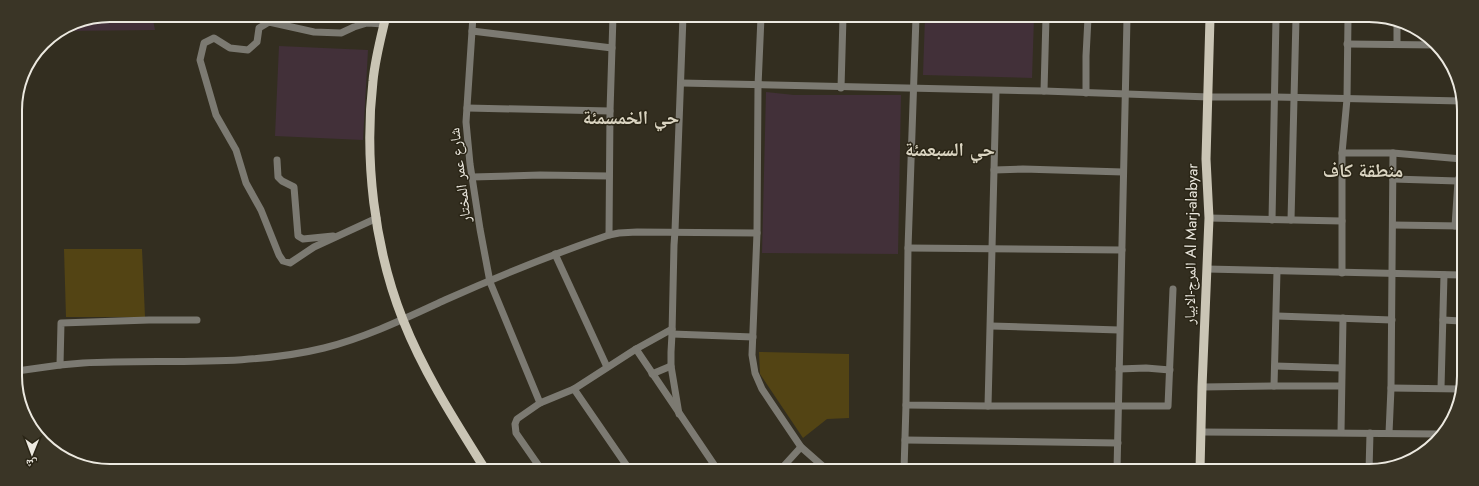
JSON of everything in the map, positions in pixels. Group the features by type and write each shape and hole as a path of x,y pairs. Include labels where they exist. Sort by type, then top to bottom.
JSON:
{"main road":[{"path":"385,22 375,64 371,113 372,179 377,218 388,275 403,320 440,396 482,464"},
{"name":"المرج-الابيار Al Marj-alabyar","path":"1200,464 1209,218 1206,159 1209,97 1210,22"}],"street":[{"path":"373,22 354,27 341,33 314,32 269,22 259,28 257,42 248,50 230,48 214,38 204,43 200,60 216,115 236,150 246,183 261,210 281,259 290,263 314,247 377,218"},
{"name":"شارع عمر المختار","path":"473,22 467,108 468,144 472,177 490,282 540,403"},
{"path":"609,235 610,111 613,22"},
{"path":"679,414 671,352 683,22"},
{"path":"760,22 757,233 752,356 755,373 765,394 800,446 820,464"},
{"path":"842,88 843,22"},
{"path":"904,464 908,248 916,22"},
{"path":"1044,91 1046,22"},
{"path":"1086,93 1088,22"},
{"path":"1117,464 1127,22"},
{"path":"1272,220 1276,22"},
{"path":"1291,220 1296,22"},
{"path":"1342,273 1342,153 1346,99 1348,22"},
{"path":"1397,44 1398,27"},
{"path":"472,31 612,48"},
{"path":"1347,44 1428,45"},
{"path":"681,83 842,88 1044,91 1209,97 1456,101"},
{"path":"988,406 996,90"},
{"path":"467,108 610,111"},
{"path":"1342,153 1393,153 1457,159"},
{"path":"1389,433 1393,274 1393,153"},
{"path":"277,160 278,177 282,181 294,187 298,236 303,239 337,236"},
{"path":"994,170 1023,169 1123,172"},
{"path":"472,177 540,174 609,176"},
{"path":"1393,179 1457,181"},
{"path":"1209,218 1342,221"},
{"path":"1393,225 1457,226"},
{"path":"22,370 60,365 106,362 247,359 296,354 342,343 403,320 555,254 619,232 757,233"},
{"path":"908,248 1122,250"},
{"path":"555,254 607,367"},
{"path":"1207,269 1457,275"},
{"path":"1274,386 1277,271"},
{"path":"1441,388 1444,275"},
{"path":"906,405 1168,406 1173,289"},
{"path":"1277,316 1392,320"},
{"path":"1341,432 1343,318"},
{"path":"60,365 61,323 197,320"},
{"path":"1443,320 1457,321"},
{"path":"991,326 1119,330"},
{"path":"537,464 516,434 515,424 521,416 540,403 574,389 636,349 672,332 753,336"},
{"path":"636,349 714,464"},
{"path":"652,374 672,366"},
{"path":"1275,366 1341,368"},
{"path":"1119,369 1146,368 1170,370"},
{"path":"1202,388 1341,386"},
{"path":"1391,388 1456,389"},
{"path":"574,389 626,464"},
{"path":"1201,432 1435,434"},
{"path":"1369,464 1370,433"},
{"path":"904,440 1118,443"},
{"path":"785,464 800,446"}],"shaded area":[{"path":"105,22 153,22 155,30 73,31 82,27"},
{"path":"925,22 1034,22 1032,78 923,75"},
{"path":"279,46 368,50 363,140 275,136"},
{"path":"766,92 794,95 901,95 898,254 762,253"},
{"path":"64,249 142,249 145,317 66,317"},
{"path":"759,352 849,354 849,418 827,419 803,438 760,374"}],"district":[{"name":"حي الخمسمئة","path":"631,117"},
{"name":"حي السبعمئة","path":"950,149"},
{"name":"منطقة كاف","path":"1363,170"}]}
